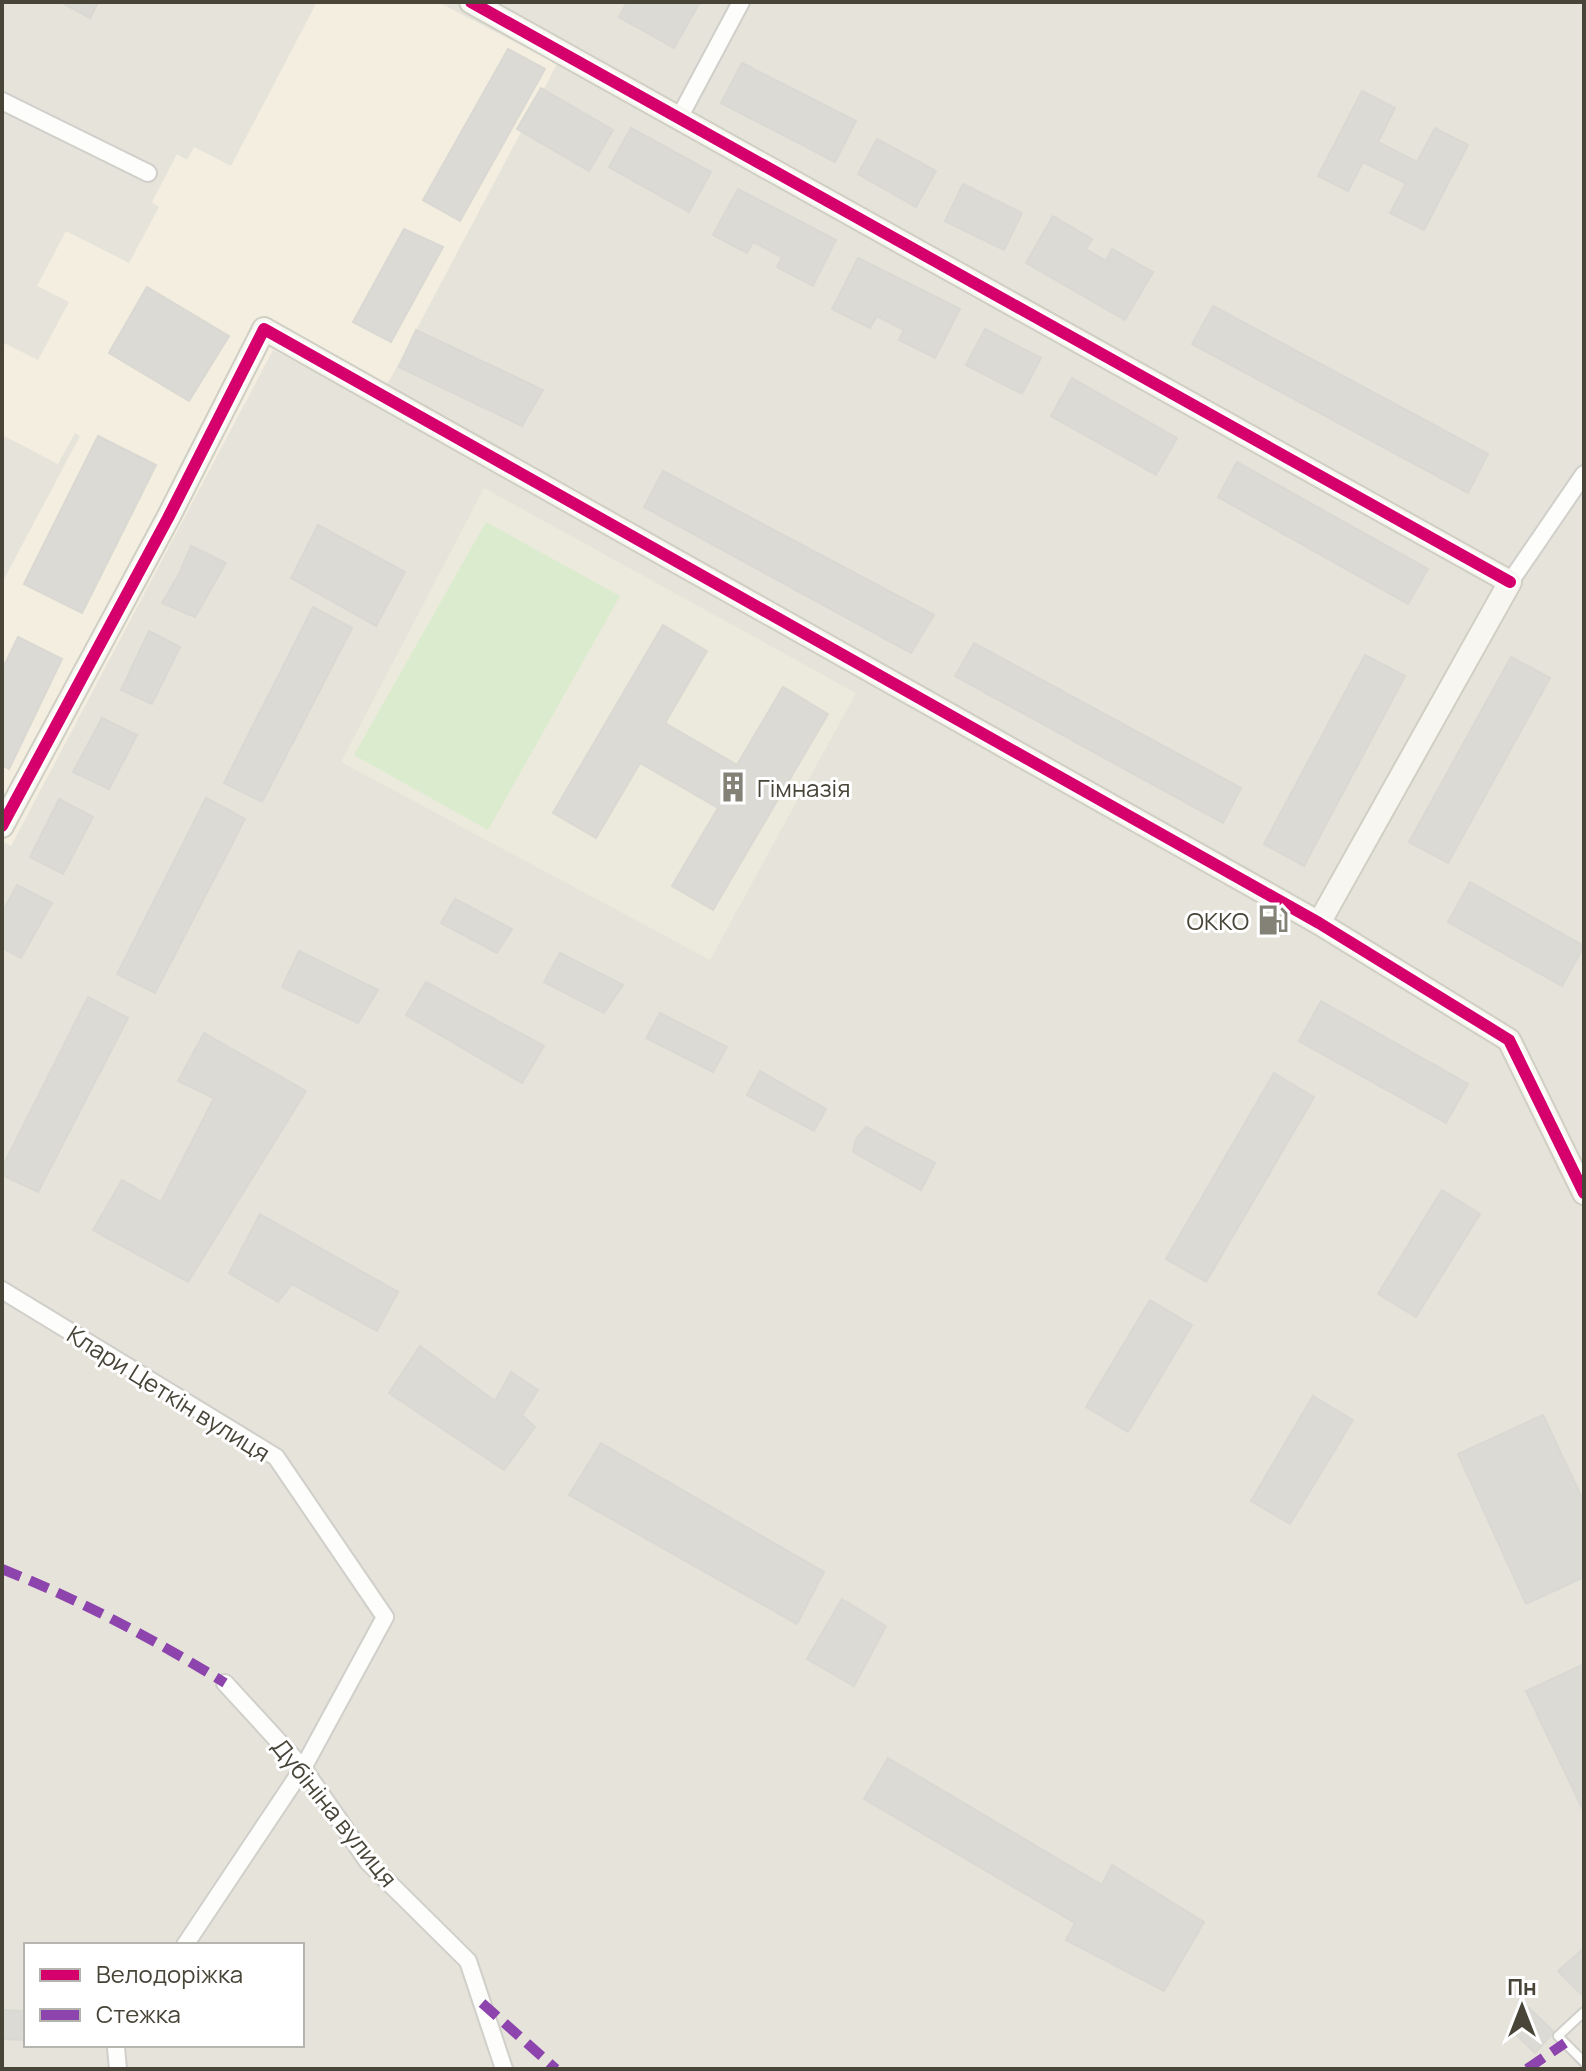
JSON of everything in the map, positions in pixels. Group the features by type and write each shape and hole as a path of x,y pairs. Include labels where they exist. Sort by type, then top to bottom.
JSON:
{"street":[{"path":"471,2 1510,582"},
{"path":"679,118 741,2"},
{"path":"2,101 148,173"},
{"path":"2,826 168,518 264,329 1319,923 1509,1040 1584,1193"},
{"path":"1319,923 1510,582 1584,474"},
{"name":"Клари Цеткін вулиця","path":"2,1290 276,1457 385,1617 303,1768 186,1943"},
{"name":"Дубініна вулиця","path":"225,1683 303,1768 368,1862 468,1961 504,2069"},
{"path":"116,2047 118,2069"}],"lane":[{"path":"1584,2012 1558,2036 1584,2062"}],"shaded area":[{"path":"2,2 1584,2 1584,2069 2,2069"},
{"path":"317,2 438,2 557,64 377,404 273,350 11,846 2,841 2,583 80,436 75,433 58,464 2,435 2,342 38,360 69,302 37,286 66,231 129,263 159,207 152,202 177,154 187,160 194,147 231,166"},
{"path":"484,488 856,693 710,960 341,762"}],"green space":[{"path":"486,522 620,596 488,830 354,755"}],"building":[{"path":"61,2 98,2 90,18"},
{"path":"627,2 700,2 674,48 619,17"},
{"path":"508,49 545,69 460,221 423,200"},
{"path":"742,63 856,121 835,162 721,103"},
{"path":"541,88 613,130 589,171 517,129"},
{"path":"1362,91 1395,108 1378,142 1417,162 1435,128 1468,145 1424,230 1390,213 1406,183 1363,162 1348,191 1318,176"},
{"path":"631,128 711,172 689,212 609,167"},
{"path":"877,139 936,171 916,207 858,174"},
{"path":"963,184 1022,213 1004,250 945,221"},
{"path":"738,189 836,240 813,286 777,267 782,257 753,242 747,253 713,235"},
{"path":"1053,216 1092,239 1086,249 1106,261 1112,249 1153,272 1125,320 1026,263"},
{"path":"404,229 443,247 391,342 353,322"},
{"path":"858,258 960,309 935,358 899,340 904,330 877,316 870,328 832,309"},
{"path":"147,287 229,336 189,401 109,353"},
{"path":"1213,306 1488,454 1468,493 1192,344"},
{"path":"985,329 1041,358 1022,394 966,365"},
{"path":"416,330 543,390 522,426 399,367"},
{"path":"1072,378 1177,438 1156,475 1051,416"},
{"path":"98,436 156,465 82,613 24,584"},
{"path":"1237,462 1428,569 1408,604 1218,497"},
{"path":"663,471 934,615 911,653 644,507"},
{"path":"318,525 405,572 376,626 291,578"},
{"path":"191,546 226,563 195,617 162,603"},
{"path":"313,607 352,628 262,802 224,783"},
{"name":"Гімназія","path":"663,625 707,651 665,723 737,765 783,687 828,714 713,910 672,886 718,808 640,763 596,838 553,813"},
{"path":"149,631 180,647 152,704 121,690"},
{"path":"18,637 62,659 9,769 2,765 2,670"},
{"path":"974,643 1241,788 1223,823 955,676"},
{"path":"1365,655 1405,676 1304,866 1264,844"},
{"path":"1511,657 1550,678 1448,863 1409,842"},
{"path":"102,718 137,735 109,789 73,772"},
{"path":"206,798 245,819 155,993 117,974"},
{"path":"59,799 93,817 63,874 30,857"},
{"path":"1470,882 1584,946 1562,986 1448,922"},
{"path":"17,885 52,903 21,958 2,948 2,913"},
{"path":"455,899 512,929 497,953 441,923"},
{"path":"299,951 378,990 358,1023 282,987"},
{"path":"560,953 623,985 604,1013 544,982"},
{"path":"426,982 544,1046 522,1083 406,1015"},
{"path":"88,997 128,1018 38,1192 2,1175 2,1168"},
{"path":"1321,1001 1468,1084 1446,1123 1299,1041"},
{"path":"660,1013 727,1047 713,1072 646,1038"},
{"path":"204,1033 306,1091 188,1282 93,1230 122,1180 161,1202 214,1098 178,1081"},
{"path":"760,1071 826,1109 814,1131 747,1095"},
{"path":"1274,1073 1314,1097 1206,1282 1166,1259"},
{"path":"866,1127 935,1163 921,1190 853,1152 856,1139"},
{"path":"1442,1190 1480,1214 1416,1317 1378,1294"},
{"path":"260,1214 398,1292 377,1331 292,1284 278,1302 229,1273"},
{"path":"1150,1300 1192,1325 1128,1432 1086,1407"},
{"path":"420,1346 495,1401 511,1372 538,1390 522,1415 535,1427 504,1470 389,1393"},
{"path":"1313,1396 1353,1420 1290,1524 1251,1501"},
{"path":"1543,1415 1584,1502 1584,1577 1526,1604 1458,1454"},
{"path":"601,1443 824,1572 797,1624 569,1495"},
{"path":"842,1599 886,1626 854,1686 807,1659"},
{"path":"1584,1664 1584,1812 1526,1691"},
{"path":"888,1758 1102,1885 1112,1865 1204,1922 1164,1991 1066,1940 1075,1923 864,1799"},
{"path":"1584,1948 1584,1997 1558,1971"},
{"path":"1529,2008 1554,2032 1535,2053 1509,2028"},
{"path":"2,2010 24,2011 24,2040 2,2039"}],"marked path":[{"path":"2,1569 116,1621 225,1683"},
{"path":"482,2003 556,2069"},
{"path":"1527,2069 1565,2043"}],"cycle path":[{"path":"471,2 1510,582"},
{"path":"2,826 168,518 264,329 1319,923 1509,1040 1584,1193"}],"place":[{"name":"Гімназія","path":"733,787"},
{"name":"ОККО","path":"1273,920"}]}
